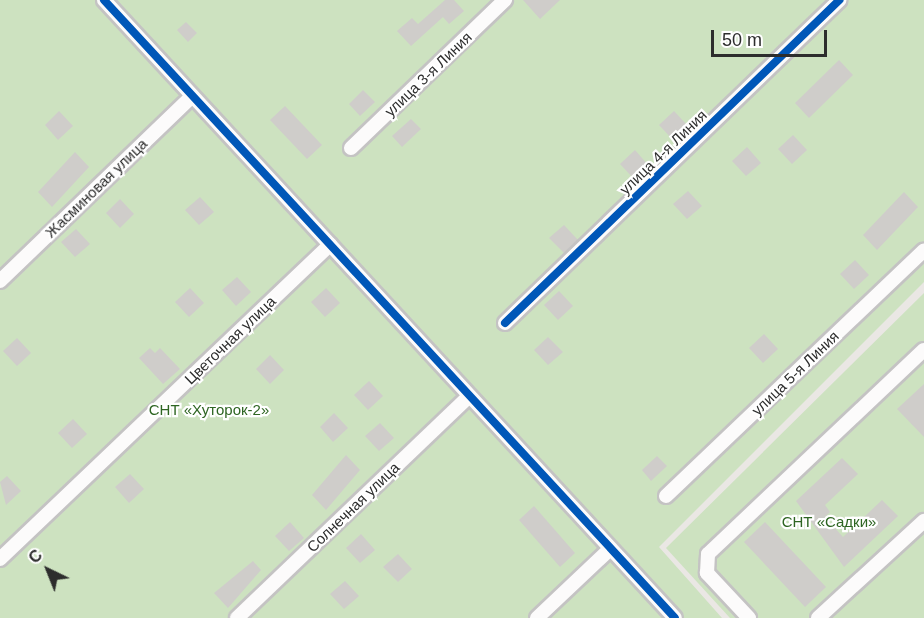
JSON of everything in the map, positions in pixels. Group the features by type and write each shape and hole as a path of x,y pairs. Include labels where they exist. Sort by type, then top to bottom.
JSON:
{"street":[{"path":"104,0 675,618"},
{"name":"улица 3-я Линия","path":"351,148 505,0"},
{"name":"улица 4-я Линия","path":"505,323 840,0"},
{"name":"Жасминовая улица","path":"0,281 192,96"},
{"name":"Цветочная улица","path":"0,559 330,245"},
{"name":"улица 5-я Линия","path":"666,495 924,250"},
{"path":"749,618 707,573 708,554 924,350"},
{"name":"Солнечная улица","path":"237,618 469,396"},
{"path":"818,618 924,521"},
{"path":"537,618 610,549"}],"green space":[{"name":"СНТ «Хуторок-2»","path":"0,0 924,0 924,282 659,547 722,618 0,618"},
{"name":"СНТ «Садки»","path":"924,293 924,618 730,618 666,548"}],"building":[{"path":"445,0 454,0 464,11 449,24 443,17 411,46 397,31 412,18 418,24"},
{"path":"523,0 560,0 540,19"},
{"path":"186,22 197,33 188,42 177,30"},
{"path":"839,60 853,75 809,118 795,103"},
{"path":"363,90 375,102 360,116 349,104"},
{"path":"285,106 322,145 307,159 270,120"},
{"path":"59,111 73,126 58,140 45,125"},
{"path":"674,111 688,126 673,140 659,125"},
{"path":"411,119 421,129 402,147 392,136"},
{"path":"793,135 807,150 792,164 778,149"},
{"path":"747,147 761,163 746,176 732,161"},
{"path":"635,150 649,166 634,179 620,164"},
{"path":"75,152 89,167 52,207 38,192"},
{"path":"688,191 702,206 687,219 673,204"},
{"path":"904,192 918,207 877,250 863,235"},
{"path":"200,197 214,212 199,225 185,210"},
{"path":"120,199 134,214 120,228 106,213"},
{"path":"564,225 578,240 564,253 549,238"},
{"path":"76,229 90,244 75,257 61,242"},
{"path":"855,260 869,275 854,289 840,274"},
{"path":"237,277 251,292 236,306 222,290"},
{"path":"190,288 204,303 189,317 175,302"},
{"path":"326,288 340,303 325,317 311,302"},
{"path":"559,291 573,306 558,320 544,305"},
{"path":"764,334 778,349 763,363 749,348"},
{"path":"548,337 563,352 548,365 534,350"},
{"path":"17,338 31,353 17,366 3,351"},
{"path":"150,348 155,353 160,348 180,369 163,384 139,358"},
{"path":"270,355 284,370 270,384 256,369"},
{"path":"369,381 383,396 368,410 354,395"},
{"path":"924,384 924,437 897,409"},
{"path":"334,413 348,428 333,442 320,427"},
{"path":"73,419 87,434 72,448 58,433"},
{"path":"380,423 394,438 379,451 365,436"},
{"path":"346,455 360,470 326,510 312,495"},
{"path":"657,456 667,466 651,481 642,470"},
{"path":"842,458 858,474 825,505 830,512 825,517 843,537 882,500 898,516 844,567 796,501"},
{"path":"130,474 144,489 129,503 115,487"},
{"path":"7,476 21,491 6,505 0,482"},
{"path":"534,506 575,553 560,567 519,520"},
{"path":"290,522 304,538 289,551 275,536"},
{"path":"765,522 826,587 805,607 744,542"},
{"path":"361,534 375,550 360,563 346,548"},
{"path":"398,554 412,569 398,582 383,567"},
{"path":"253,561 261,570 228,608 214,593"},
{"path":"345,581 359,596 344,609 330,594"}],"cycle path":[{"path":"104,0 675,618"},
{"path":"505,323 839,0"}]}
